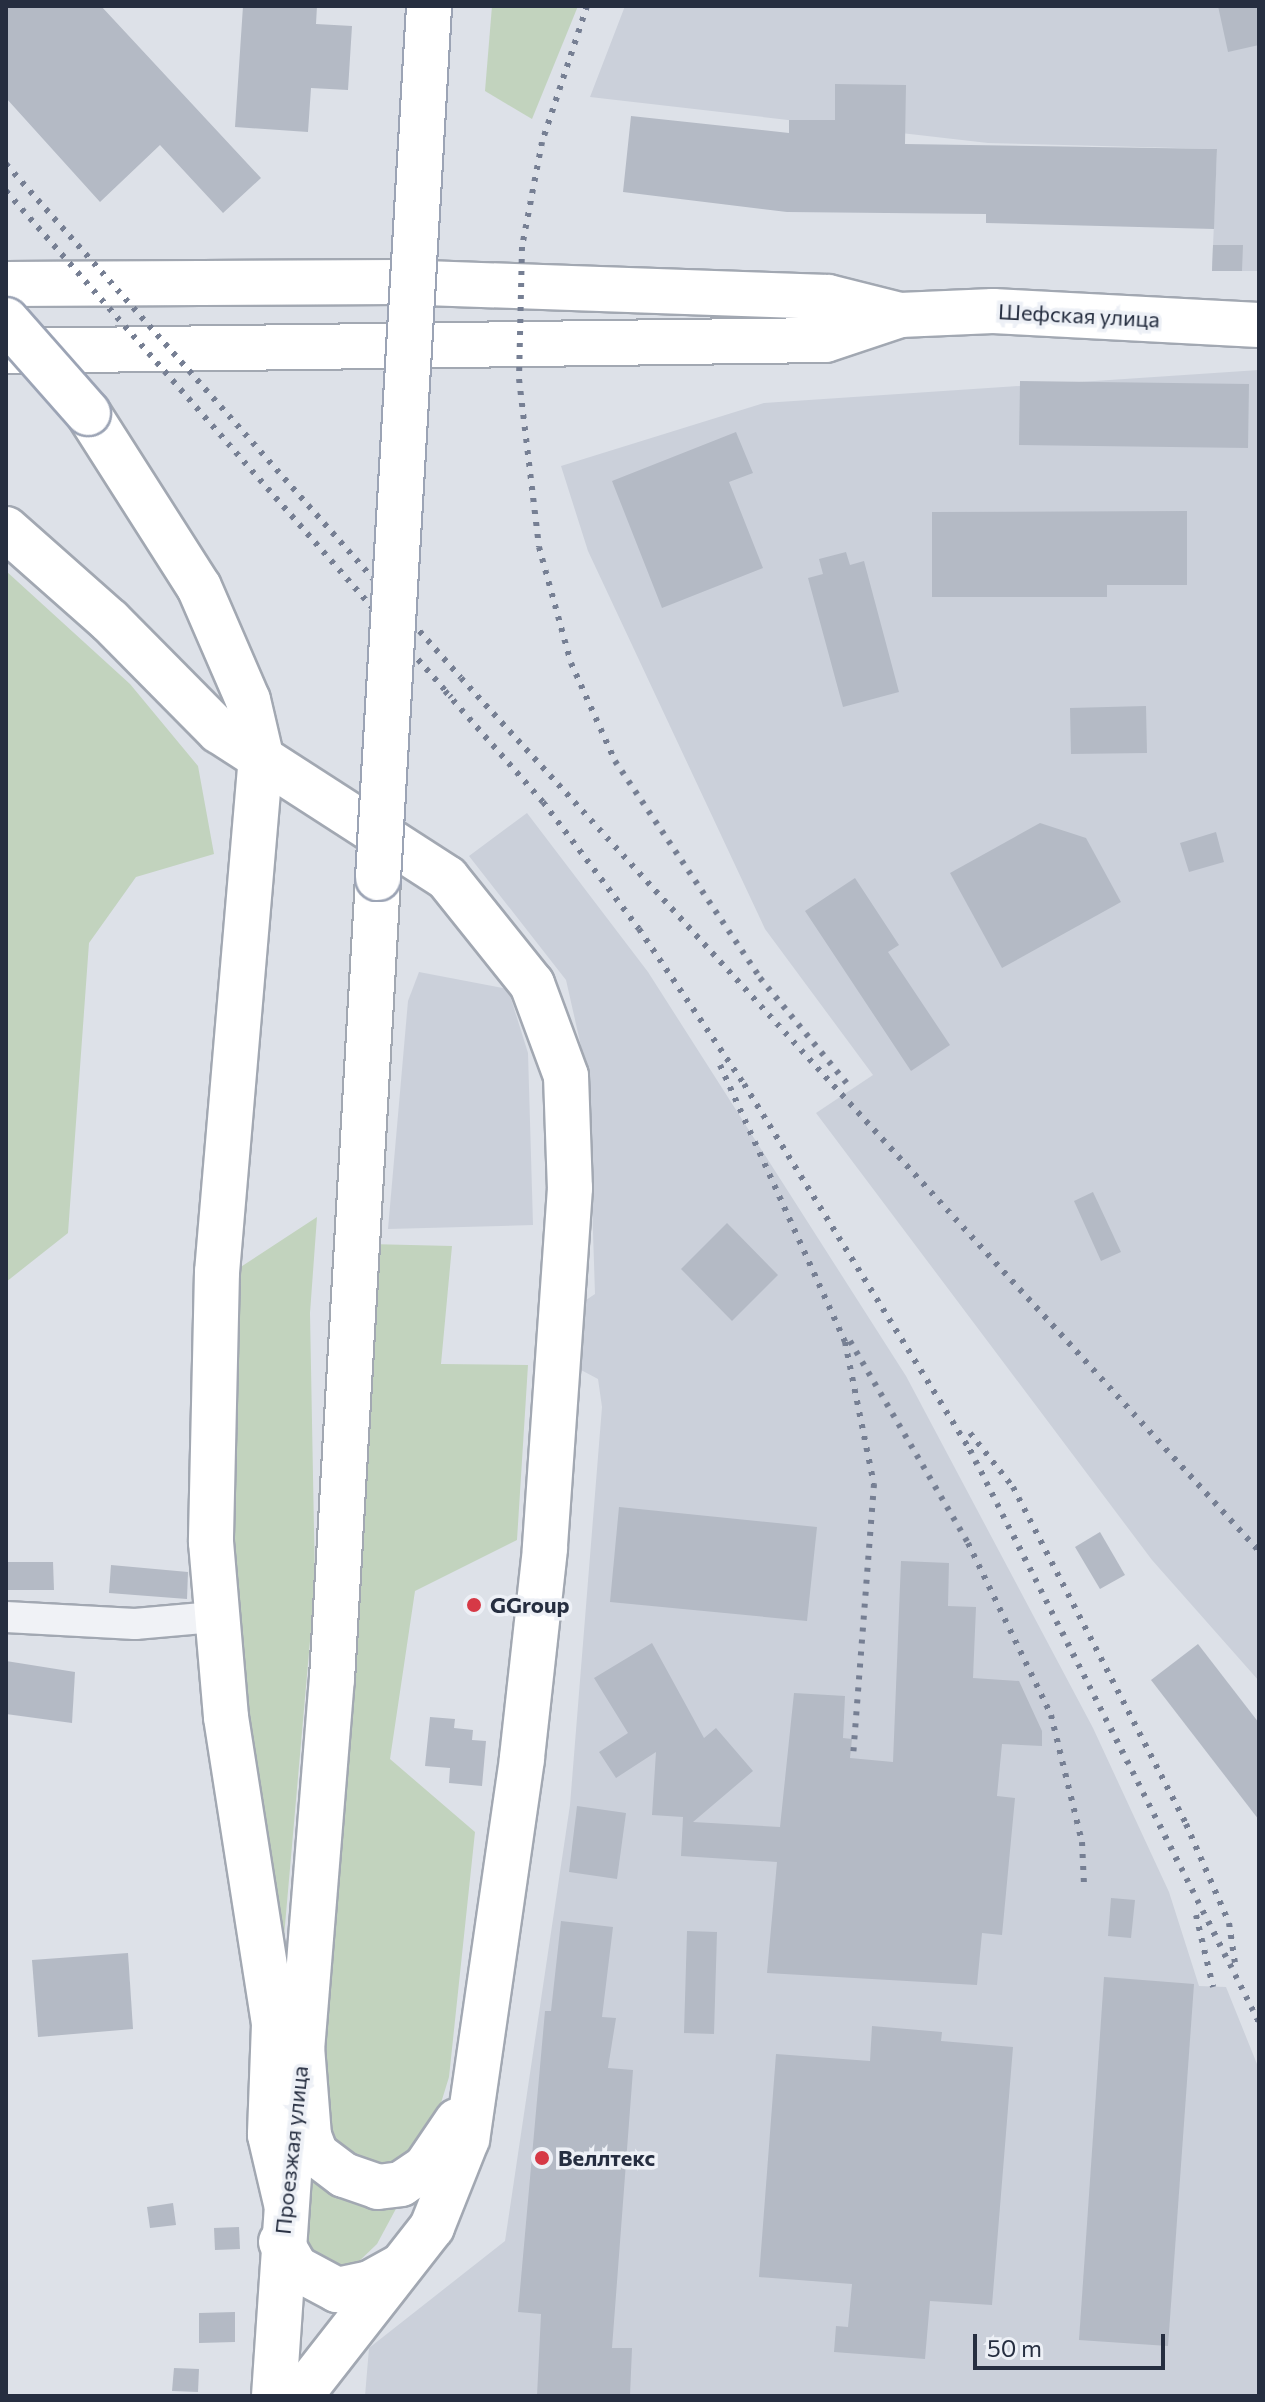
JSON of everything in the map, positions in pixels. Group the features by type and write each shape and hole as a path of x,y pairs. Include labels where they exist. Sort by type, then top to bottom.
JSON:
{"main road":[{"name":"Проезжая улица","path":"274,2396 283,2222 302,2047 332,1679 429,6"},
{"path":"6,284 413,282 828,297 900,315"},
{"name":"Шефская улица","path":"900,315 993,311 1259,325"},
{"path":"6,351 825,340 900,315"},
{"path":"6,320 88,413 199,587 248,700 261,756 217,1272 214,1617 274,2024 270,2135 283,2222 296,2268 337,2290 370,2283 405,2263"},
{"path":"6,529 110,621 186,703 447,878 532,984 566,1076 570,1188 545,1549 467,2139 445,2206 405,2263 300,2396"},
{"path":"302,2047 307,2123 316,2154 344,2175 378,2187 401,2184 425,2168 454,2129 477,2075"}],"street":[{"path":"6,1617 135,1624 214,1617"}],"shaded area":[{"path":"625,6 1259,6 1259,271 1212,271 1217,149 988,143 590,97"},
{"path":"1259,370 1259,1681 1152,1560 816,1113 873,1075 765,929 588,551 561,466 764,403"},
{"path":"527,813 648,972 906,1376 1093,1728 1169,1892 1199,1986 1226,1987 1259,2069 1259,2396 365,2396 369,2348 505,2241 570,1805 602,1407 598,1379 581,1370 586,1300 595,1294 588,1077 566,980 469,856"},
{"path":"419,972 508,989 528,1053 533,1225 388,1229 408,1001"}],"green space":[{"path":"492,6 578,6 532,119 485,91"},
{"path":"6,571 130,684 198,766 214,854 136,877 89,943 68,1233 6,1282"},
{"path":"317,1217 310,1313 315,1584 283,1948 236,1687 227,1440 233,1272"},
{"path":"369,1244 452,1246 441,1364 528,1365 517,1540 415,1591 390,1759 475,1832 449,2077 433,2129 412,2158 386,2163 359,2160 337,2144 320,2116"},
{"path":"311,2169 398,2205 377,2244 354,2266 329,2270 310,2256 303,2221"}],"building":[{"path":"6,6 101,6 261,178 223,213 160,145 100,202 6,98"},
{"path":"243,6 317,6 316,24 352,26 348,90 311,88 308,132 235,127"},
{"path":"1218,6 1259,6 1259,45 1228,52"},
{"path":"835,84 906,85 905,144 1217,149 1214,229 986,223 986,214 787,212 623,192 631,116 789,133 789,120 835,120"},
{"path":"1213,245 1243,245 1242,271 1212,271"},
{"path":"1020,381 1249,384 1248,448 1019,445"},
{"path":"736,432 753,473 729,482 763,568 662,608 612,481"},
{"path":"1187,511 1187,585 1107,585 1107,597 932,597 932,512"},
{"path":"846,552 850,565 864,561 899,692 843,707 808,578 823,574 819,559"},
{"path":"1146,706 1147,753 1071,754 1070,708"},
{"path":"1040,823 1086,838 1121,902 1002,968 950,873"},
{"path":"1216,832 1224,862 1189,872 1180,843"},
{"path":"855,878 899,945 888,952 950,1045 911,1071 805,911"},
{"path":"1093,1192 1121,1252 1101,1261 1074,1201"},
{"path":"727,1223 778,1275 732,1321 681,1269"},
{"path":"619,1507 817,1527 807,1621 610,1602"},
{"path":"1100,1532 1125,1575 1100,1589 1075,1547"},
{"path":"901,1561 949,1563 948,1606 976,1607 973,1678 1019,1681 1042,1731 1042,1746 1002,1744 997,1796 1015,1798 1002,1935 982,1933 977,1985 767,1973 777,1862 681,1856 683,1817 652,1815 656,1752 616,1778 599,1752 628,1733 594,1678 652,1643 704,1738 716,1728 753,1771 693,1822 780,1827 794,1693 845,1696 843,1738 852,1739 850,1758 893,1762"},
{"path":"6,1562 53,1562 54,1590 6,1590"},
{"path":"111,1565 188,1572 187,1599 109,1593"},
{"path":"1198,1644 1259,1723 1259,1820 1151,1680"},
{"path":"6,1661 75,1672 72,1723 6,1714"},
{"path":"430,1717 455,1719 454,1728 473,1730 472,1740 486,1741 482,1786 449,1783 450,1768 425,1766"},
{"path":"577,1806 626,1813 617,1879 569,1872"},
{"path":"1111,1898 1135,1900 1131,1938 1108,1936"},
{"path":"561,1921 613,1927 602,2017 616,2018 608,2068 633,2070 612,2348 632,2348 630,2396 537,2396 541,2314 518,2312 545,2011 551,2011"},
{"path":"687,1931 717,1932 714,2034 684,2033"},
{"path":"128,1953 133,2029 38,2037 32,1960"},
{"path":"1104,1977 1194,1984 1168,2346 1079,2340"},
{"path":"872,2026 942,2032 941,2041 1013,2047 992,2305 930,2301 925,2359 834,2352 836,2326 848,2327 852,2284 759,2277 776,2054 870,2061"},
{"path":"173,2203 176,2225 150,2228 147,2207"},
{"path":"239,2227 240,2249 215,2250 214,2228"},
{"path":"235,2312 235,2342 199,2343 199,2313"},
{"path":"174,2368 199,2369 198,2392 172,2391"}],"railway":[{"path":"587,6 542,142 522,247 519,379 539,547 571,663 615,761 760,978 849,1086"},
{"path":"6,164 461,678 1259,1551"},
{"path":"6,191 451,697"},
{"path":"445,691 543,802 639,929 744,1084 970,1450 1259,2022"},
{"path":"720,1065 845,1342 874,1484 853,1758"},
{"path":"850,1341 968,1543 1051,1715 1082,1842 1084,1885"},
{"path":"970,1433 1013,1487 1186,1824 1229,1923 1235,1963"},
{"path":"1196,1915 1213,1987"}],"place":[{"name":"GGroup","path":"474,1605"},
{"name":"Веллтекс","path":"542,2158"}]}
